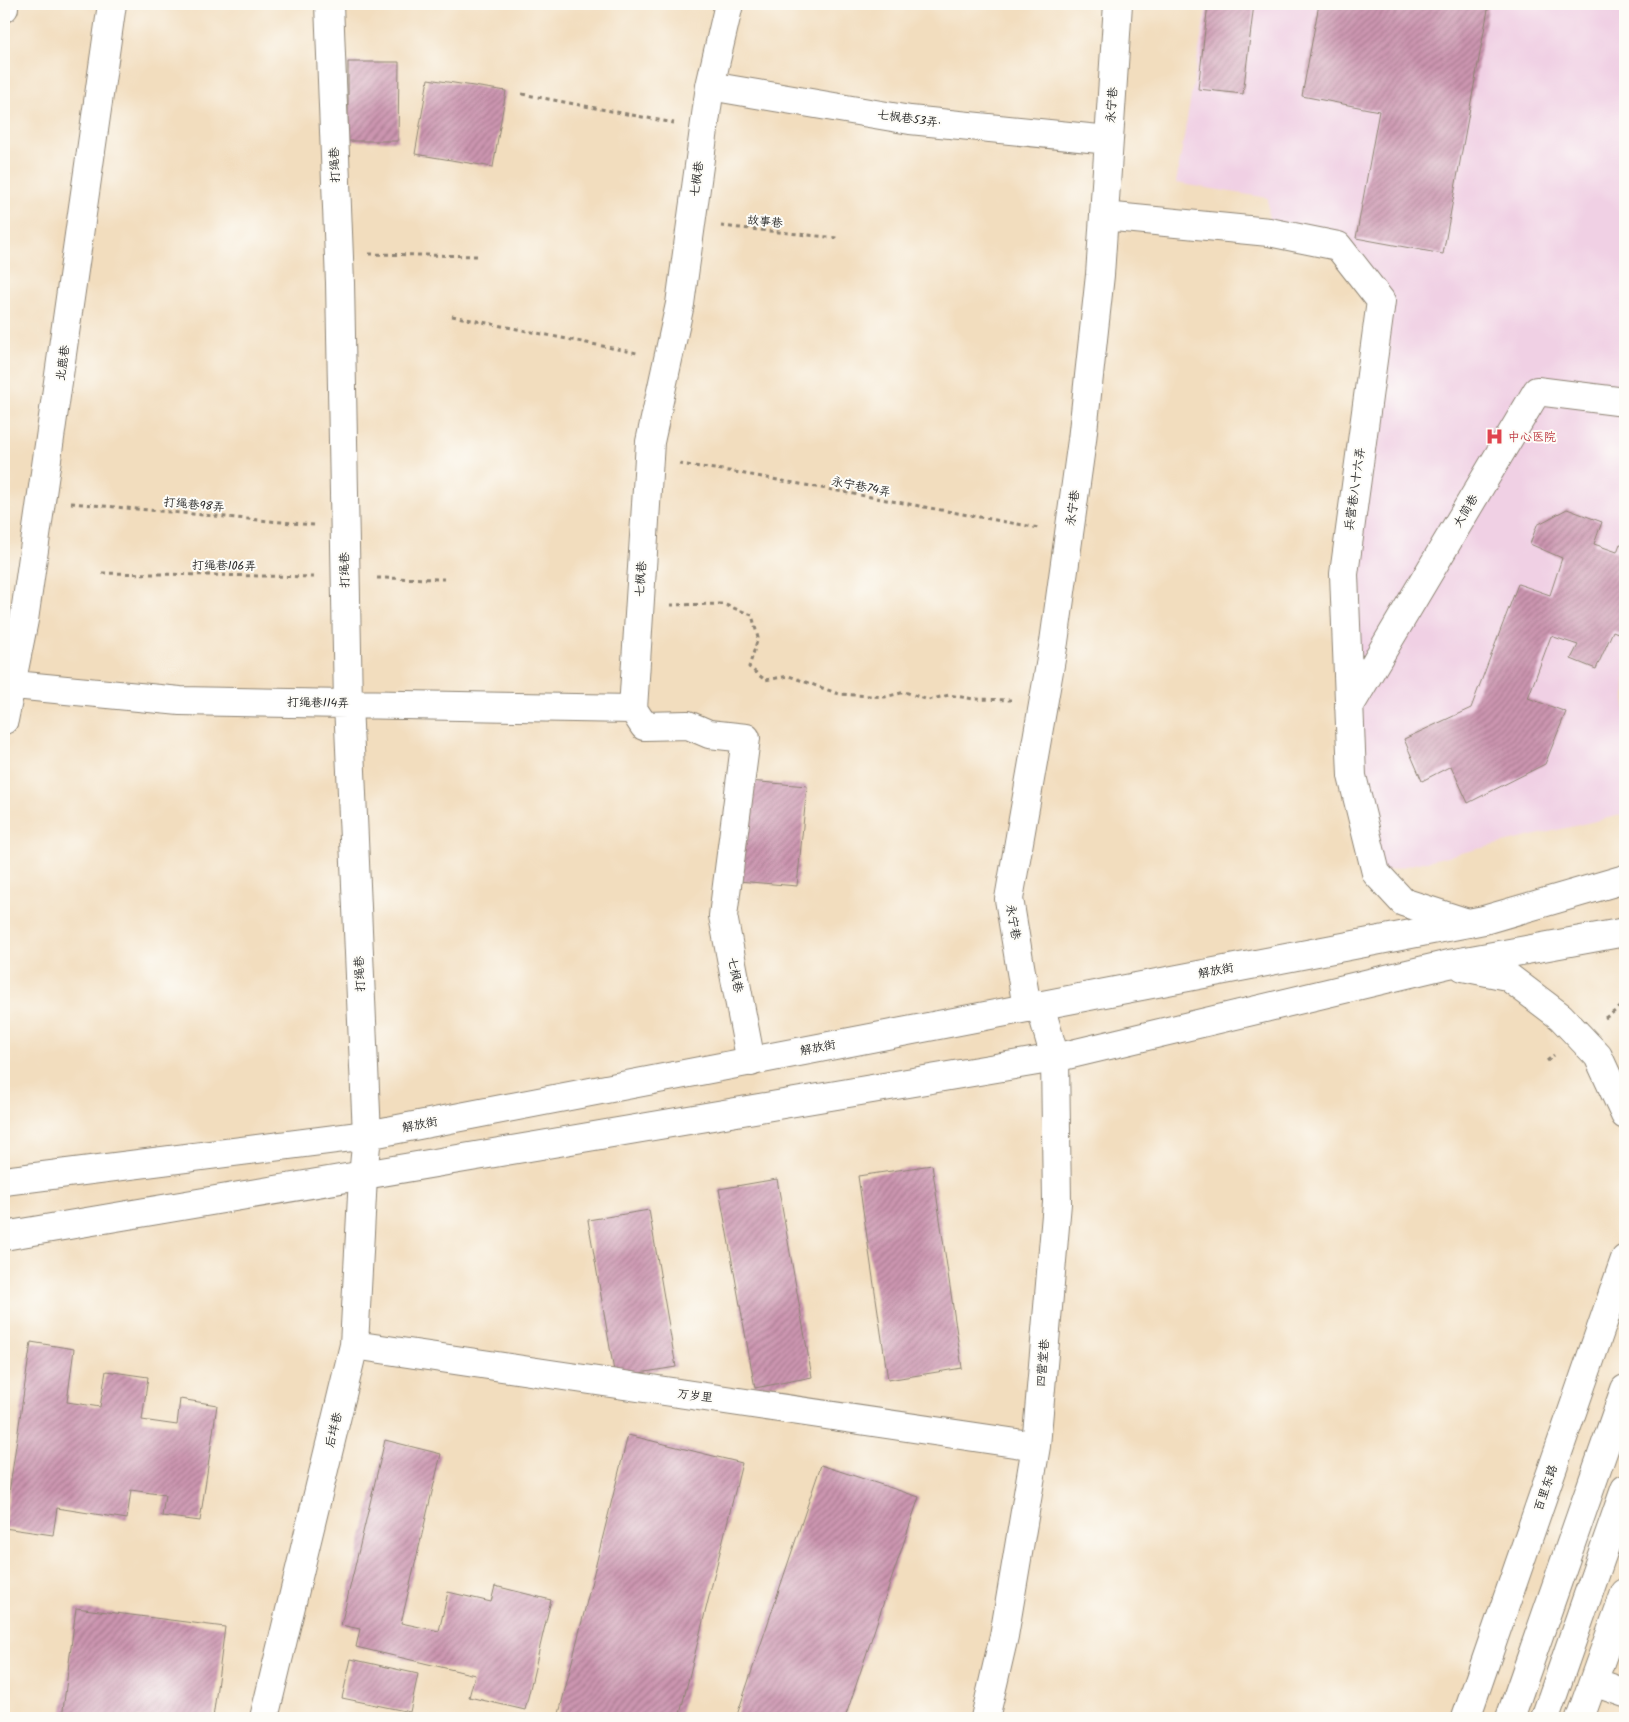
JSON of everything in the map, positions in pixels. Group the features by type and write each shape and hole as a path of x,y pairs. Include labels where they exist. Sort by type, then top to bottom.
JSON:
{"main road":[{"name":"北鹿巷","path":"4,720 7,685 24,620 112,4"},
{"name":"打绳巷","path":"329,4 339,253 348,704 367,1136"},
{"name":"七枫巷","path":"729,4 710,86 670,360 650,442 633,709 644,726 688,725 708,734 746,738 723,916 751,1062"},
{"name":"永宁巷","path":"1034,1007 1009,899 1044,698 1069,534 1098,295 1118,4"},
{"name":"七枫巷53弄·","path":"710,86 910,120 1110,140"},
{"name":"兵营巷八十六弄","path":"1104,216 1269,232 1338,246 1381,301 1344,574 1352,776 1376,873 1403,902 1468,923"},
{"name":"大简巷","path":"1349,707 1537,391 1625,402"},
{"name":"打绳巷114弄","path":"7,685 180,701 633,709"},
{"name":"解放街","path":"4,1181 367,1136 1468,923 1625,879"},
{"path":"4,1236 363,1177 1055,1058 1449,964 1625,932"},
{"path":"1449,964 1507,976 1561,1017 1598,1056 1625,1115"},
{"name":"四营堂巷","path":"985,1718 1004,1636 1036,1446 1057,1202 1055,1058 1034,1007"},
{"name":"后垟巷","path":"264,1718 354,1345 367,1136"},
{"name":"百里东路","path":"1466,1718 1625,1259"},
{"name":"万岁里","path":"354,1345 1036,1446"},
{"path":"1510,1718 1625,1389"},
{"path":"1545,1718 1625,1489"},
{"path":"1580,1718 1625,1593"},
{"path":"1594,1682 1625,1693"}],"path":[{"path":"522,94 704,129"},
{"name":"故事巷","path":"691,223 837,238"},
{"path":"339,253 478,256"},
{"path":"452,316 670,360"},
{"name":"永宁巷74弄","path":"649,460 729,471 1069,534"},
{"name":"打绳巷98弄","path":"42,500 344,528"},
{"name":"打绳巷106弄","path":"102,573 444,579"},
{"path":"640,605 723,604 752,615 758,638 749,667 765,680 789,676 839,694 885,697 905,692 928,700 949,695 1005,701 1044,698"}],"shaded area":[{"name":"中心医院","path":"1207,4 1625,4 1625,814 1376,873 1344,574 1381,301 1338,246 1269,232 1268,198 1176,183"}],"building":[{"path":"1208,4 1254,4 1243,94 1198,89"},
{"path":"1319,4 1489,4 1443,254 1356,238 1379,111 1302,96"},
{"path":"348,62 399,62 398,141 348,141"},
{"path":"428,79 506,91 493,167 415,154"},
{"path":"1567,509 1602,522 1594,544 1617,552 1620,544 1625,545 1625,636 1613,631 1596,669 1571,659 1578,645 1551,636 1528,698 1566,712 1545,764 1468,803 1451,766 1422,781 1404,739 1471,708 1518,584 1550,595 1562,558 1530,544 1537,525"},
{"path":"749,781 807,786 797,886 738,881"},
{"path":"932,1165 962,1368 888,1380 858,1176"},
{"path":"777,1179 812,1377 755,1388 719,1189"},
{"path":"649,1210 676,1367 615,1377 588,1220"},
{"path":"31,1342 74,1349 67,1402 100,1407 106,1371 148,1377 142,1420 177,1425 180,1399 217,1405 200,1521 162,1516 165,1495 131,1490 127,1519 57,1508 53,1535 4,1528"},
{"path":"628,1435 742,1463 679,1718 558,1718"},
{"path":"385,1440 441,1454 401,1623 439,1631 448,1592 491,1602 495,1586 551,1600 525,1710 469,1697 475,1675 356,1647 360,1629 341,1625"},
{"path":"821,1465 919,1497 845,1718 736,1718"},
{"path":"76,1608 225,1627 213,1718 62,1718"},
{"path":"351,1659 418,1674 410,1712 342,1698"}],"place":[{"name":"中心医院","path":"1494,437"}]}
